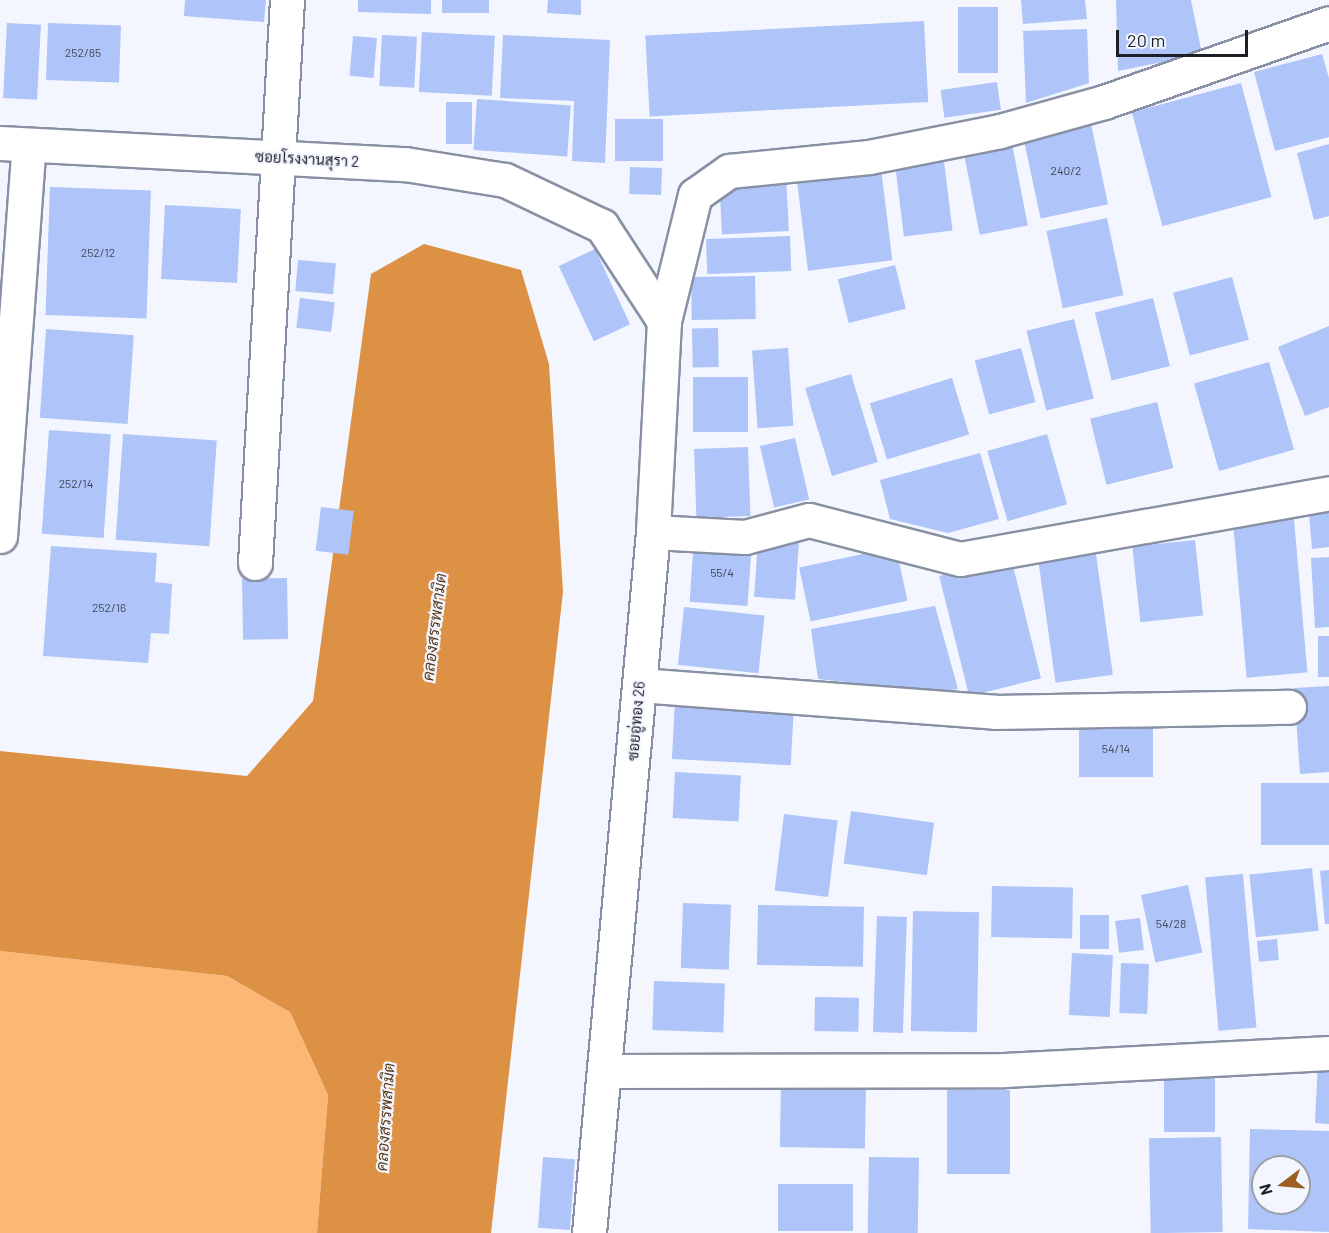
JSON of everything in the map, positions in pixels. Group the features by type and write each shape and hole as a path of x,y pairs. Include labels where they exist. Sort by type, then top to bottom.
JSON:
{"street":[{"path":"255,563 286,0"},
{"name":"ซอยอู่ทอง 26","path":"589,1233 653,532 664,321 695,195 729,171 869,157 1000,131 1104,102 1329,23"},
{"path":"0,536 15,144"},
{"name":"ซอยโรงงานสุรา 2","path":"15,144 405,164 505,180 602,226 664,321"},
{"path":"653,532 745,537 809,520 960,559 1329,493"},
{"path":"639,685 994,712 1288,707"},
{"path":"604,1071 1004,1070 1329,1053"}],"shaded area":[{"path":"0,951 227,976 290,1012 328,1095 317,1233 0,1233"}],"water":[{"name":"คลองสรรพสามิต","path":"424,244 521,270 549,364 563,592 491,1233 317,1233 328,1095 290,1012 227,976 0,951 0,751 247,776 313,701 371,274"}],"building":[{"path":"185,0 266,0 264,22 184,16"},
{"path":"358,0 431,0 431,14 358,12"},
{"path":"442,0 489,0 489,13 442,13"},
{"path":"548,0 581,0 581,15 547,13"},
{"path":"1021,0 1085,0 1087,19 1023,24"},
{"path":"1116,0 1191,0 1202,54 1118,71"},
{"path":"958,7 998,7 998,73 958,73"},
{"path":"924,21 928,102 650,116 645,36"},
{"path":"7,23 41,25 37,100 3,98"},
{"path":"48,23 121,26 119,83 46,80"},
{"path":"1087,29 1089,83 1026,103 1023,31"},
{"path":"422,32 495,36 492,96 419,92"},
{"path":"382,35 417,37 414,88 379,86"},
{"path":"503,35 610,40 605,163 572,161 574,101 500,98"},
{"path":"353,36 377,38 373,78 350,76"},
{"path":"1322,54 1329,78 1329,137 1275,151 1254,72"},
{"path":"997,82 1001,110 944,118 941,90"},
{"path":"1241,83 1272,197 1162,226 1132,112"},
{"path":"477,99 571,106 567,156 473,150"},
{"path":"446,102 472,102 472,144 446,144"},
{"path":"615,119 663,119 663,161 615,161"},
{"path":"1091,124 1108,204 1041,219 1024,138"},
{"path":"1012,144 1028,225 980,235 964,153"},
{"path":"1329,144 1329,216 1314,220 1297,153"},
{"path":"944,161 953,230 904,236 895,167"},
{"path":"630,167 662,168 661,195 629,194"},
{"path":"881,168 892,260 808,271 797,178"},
{"path":"786,175 789,231 722,234 719,179"},
{"path":"50,187 151,191 146,318 46,315"},
{"path":"165,205 241,209 237,283 161,279"},
{"path":"1107,218 1123,295 1063,308 1046,231"},
{"path":"790,236 791,271 707,274 706,239"},
{"path":"595,249 630,324 594,341 559,266"},
{"path":"298,260 336,263 333,294 295,291"},
{"path":"895,265 906,309 849,323 838,279"},
{"path":"755,276 756,319 692,320 691,277"},
{"path":"1232,277 1249,340 1190,356 1173,293"},
{"path":"300,298 335,302 331,332 296,328"},
{"path":"1153,298 1170,366 1112,380 1095,313"},
{"path":"1074,319 1094,399 1046,410 1026,331"},
{"path":"1329,326 1329,407 1305,416 1278,347"},
{"path":"692,328 718,328 719,367 693,367"},
{"path":"46,329 134,335 128,424 40,418"},
{"path":"788,348 793,426 758,428 752,351"},
{"path":"1021,348 1035,402 989,415 975,360"},
{"path":"1269,362 1294,449 1219,471 1194,383"},
{"path":"851,374 878,462 832,476 805,388"},
{"path":"693,377 748,377 748,432 693,432"},
{"path":"952,378 969,434 887,460 870,403"},
{"path":"1157,402 1173,468 1107,485 1090,419"},
{"path":"49,430 111,434 104,538 42,534"},
{"path":"123,434 217,441 209,546 116,540"},
{"path":"1047,434 1067,504 1008,521 987,451"},
{"path":"795,438 809,499 774,507 760,446"},
{"path":"748,447 750,516 696,518 694,449"},
{"path":"980,453 999,519 948,533 890,519 880,480"},
{"path":"1329,501 1329,547 1312,549 1308,503"},
{"path":"321,507 354,511 348,555 316,551"},
{"path":"1293,508 1307,672 1247,678 1232,513"},
{"path":"694,539 752,543 747,606 690,602"},
{"path":"758,540 799,543 795,600 754,597"},
{"path":"1094,540 1113,675 1055,683 1037,548"},
{"path":"1195,540 1203,616 1140,622 1132,547"},
{"path":"51,546 157,553 155,582 172,584 169,634 151,633 148,663 43,656"},
{"path":"896,547 907,601 811,621 799,568"},
{"path":"1329,557 1329,627 1315,628 1311,558"},
{"path":"1011,558 1041,678 969,696 939,576"},
{"path":"287,578 288,639 243,640 242,579"},
{"path":"935,606 958,689 935,692 818,679 811,629"},
{"path":"684,607 765,615 758,673 678,665"},
{"path":"1318,636 1329,636 1329,677 1318,677"},
{"path":"1329,686 1329,772 1300,774 1294,688"},
{"path":"675,700 794,706 791,765 672,759"},
{"path":"1079,720 1153,720 1153,777 1079,777"},
{"path":"675,772 741,775 739,821 673,818"},
{"path":"1261,783 1329,783 1329,845 1261,845"},
{"path":"851,811 934,823 927,875 844,863"},
{"path":"784,814 838,821 828,897 775,890"},
{"path":"1312,868 1319,931 1256,937 1249,875"},
{"path":"1329,870 1329,924 1325,924 1320,871"},
{"path":"1243,874 1256,1027 1219,1031 1205,877"},
{"path":"1188,885 1202,952 1155,962 1141,895"},
{"path":"992,886 1073,887 1072,938 991,937"},
{"path":"683,903 731,905 729,970 681,968"},
{"path":"758,905 864,907 863,967 757,965"},
{"path":"913,911 979,912 977,1032 911,1031"},
{"path":"1080,915 1109,915 1109,949 1080,949"},
{"path":"877,916 907,917 903,1033 873,1032"},
{"path":"1140,918 1144,950 1119,953 1115,921"},
{"path":"1277,939 1279,960 1259,962 1257,941"},
{"path":"1072,953 1113,955 1110,1017 1069,1015"},
{"path":"1121,963 1149,964 1147,1014 1119,1013"},
{"path":"654,981 725,983 723,1032 652,1030"},
{"path":"815,997 859,998 858,1032 814,1031"},
{"path":"1318,1060 1329,1061 1329,1124 1315,1123"},
{"path":"1164,1068 1215,1068 1215,1132 1164,1132"},
{"path":"781,1083 866,1084 865,1148 780,1147"},
{"path":"947,1090 1010,1090 1010,1174 947,1174"},
{"path":"1250,1129 1329,1131 1329,1232 1248,1229"},
{"path":"1221,1137 1223,1232 1151,1233 1149,1138"},
{"path":"543,1157 575,1159 570,1230 538,1228"},
{"path":"869,1157 919,1158 918,1233 868,1233"},
{"path":"778,1184 853,1184 853,1231 778,1231"}]}
